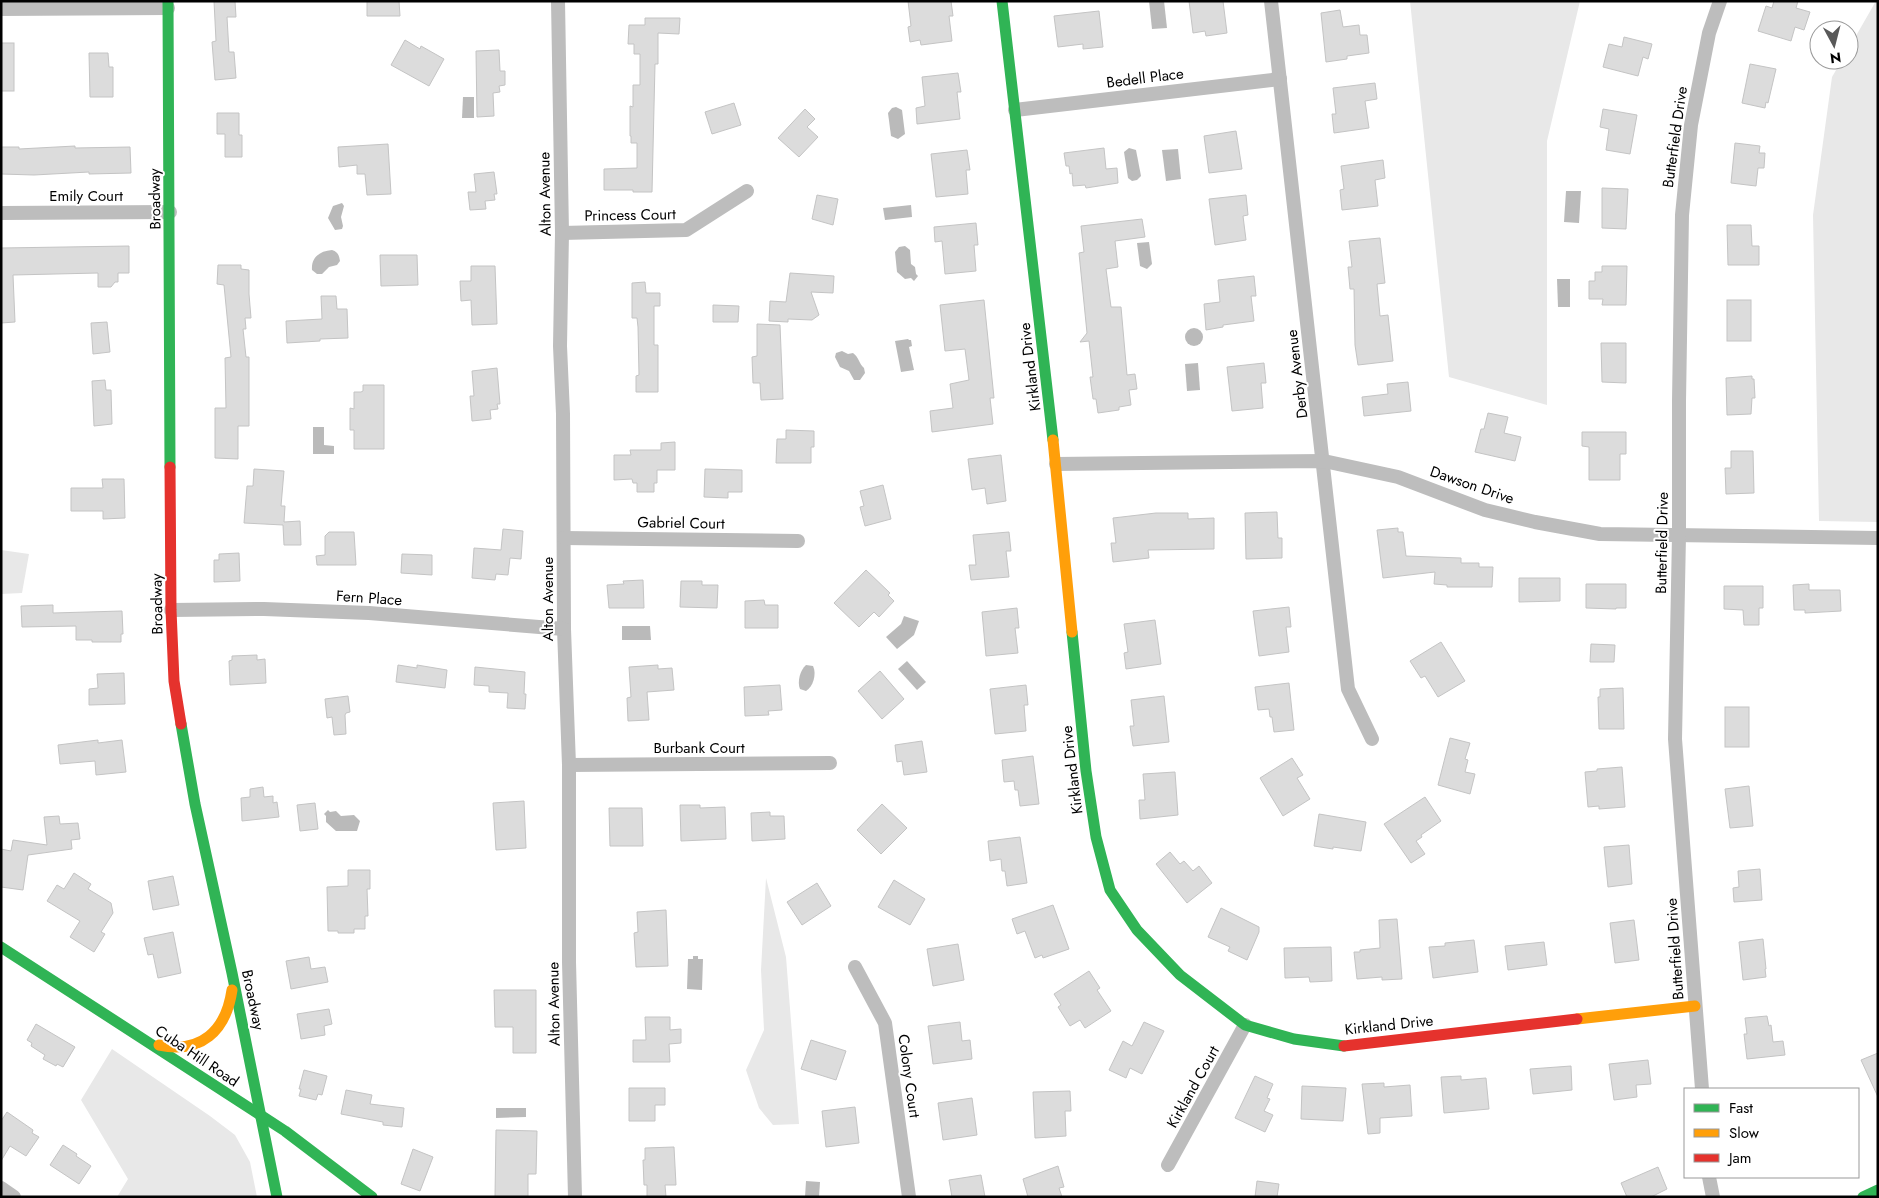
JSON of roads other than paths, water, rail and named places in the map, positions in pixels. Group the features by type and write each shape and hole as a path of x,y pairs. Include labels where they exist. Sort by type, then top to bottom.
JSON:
{"main road":[{"name":"Kirkland Drive","path":"1002,1 1056,464 1086,771 1096,837 1110,890 1136,930 1180,975 1246,1025 1294,1039 1340,1046 1695,1006"},
{"name":"Broadway","path":"168,5 174,681 195,804 232,973 277,1197"},
{"name":"Cuba Hill Road","path":"1,947 285,1131 372,1197"},
{"path":"150,1042 164,1048 181,1049 192,1047 206,1040 219,1028 228,1012 232,996 232,973"},
{"path":"1863,1197 1878,1190"}],"street":[{"name":"Alton Avenue","path":"558,1 562,232 560,346 564,629 569,765 569,962 574,1197"},
{"name":"Derby Avenue","path":"1271,1 1324,461 1348,689 1372,739"},
{"name":"Butterfield Drive","path":"1702,1088 1675,739 1679,535 1678,401 1682,215 1691,125 1709,33 1720,1"},
{"path":"1,9 168,5"},
{"name":"Bedell Place","path":"1015,110 1280,79"},
{"name":"Princess Court","path":"562,232 686,230 747,192"},
{"name":"Emily Court","path":"1,213 170,212"},
{"name":"Dawson Drive","path":"1056,464 1324,461 1398,477 1485,510 1535,522 1600,534 1878,538"},
{"name":"Gabriel Court","path":"564,538 798,541"},
{"name":"Fern Place","path":"172,610 264,609 360,613 564,629"},
{"name":"Burbank Court","path":"569,765 830,763"},
{"name":"Colony Court","path":"856,967 885,1023 909,1197"},
{"name":"Kirkland Court","path":"1168,1165 1246,1025"},
{"path":"1710,1178 1713,1197"},
{"path":"1,1188 14,1197"}]}
